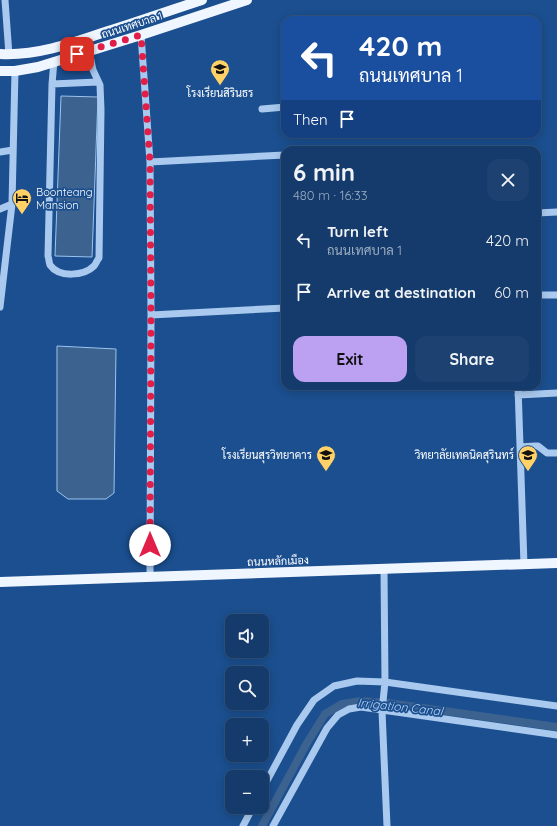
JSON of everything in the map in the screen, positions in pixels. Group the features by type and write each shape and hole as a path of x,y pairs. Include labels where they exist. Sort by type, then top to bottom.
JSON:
{"main road":[{"name":"ถนนเทศบาล 1","path":"5,54 38,51 75,42 202,0"},
{"name":"ถนนเทศบาล 1","path":"0,70 15,71 38,66 141,35 247,0"},
{"name":"ถนนหลักเมือง","path":"0,582 557,563"}],"street":[{"path":"5,0 5,54"},
{"path":"141,35 150,162 150,577"},
{"path":"54,61 52,84 48,256 50,265 56,271 67,275 77,274 88,270 94,266 99,258 100,85 93,70 88,51"},
{"path":"0,307 12,204 15,71"},
{"path":"52,84 98,82"},
{"path":"262,109 281,107"},
{"path":"0,152 13,150"},
{"path":"150,162 281,155"},
{"path":"0,209 12,204"},
{"path":"541,213 557,212"},
{"path":"541,295 557,295"},
{"path":"151,316 281,308"},
{"path":"518,390 524,565"},
{"path":"518,395 557,393"},
{"path":"520,447 538,446 547,452 557,453"},
{"path":"384,569 385,682 382,711 387,826"},
{"path":"269,777 297,725 314,700 334,686 357,681 385,682 557,706"},
{"path":"273,826 327,728 338,715 349,709 361,708 557,734"},
{"path":"243,826 249,814"}],"water":[{"path":"61,96 98,97 92,257 55,256"},
{"path":"57,346 116,349 114,493 106,499 68,499 57,491"}],"waterway":[{"name":"Irrigation Canal","path":"262,826 307,743 325,714 342,704 361,701 388,703 557,727"}],"place":[{"name":"โรงเรียนสิรินธร","path":"220,86"},
{"name":"Boonteang Mansion","path":"22,215"},
{"name":"โรงเรียนสุรวิทยาคาร","path":"326,472"},
{"name":"วิทยาลัยเทคนิคสุรินทร์","path":"528,472"}],"route":[{"path":"77,54 141,35 150,162 150,545"}]}
